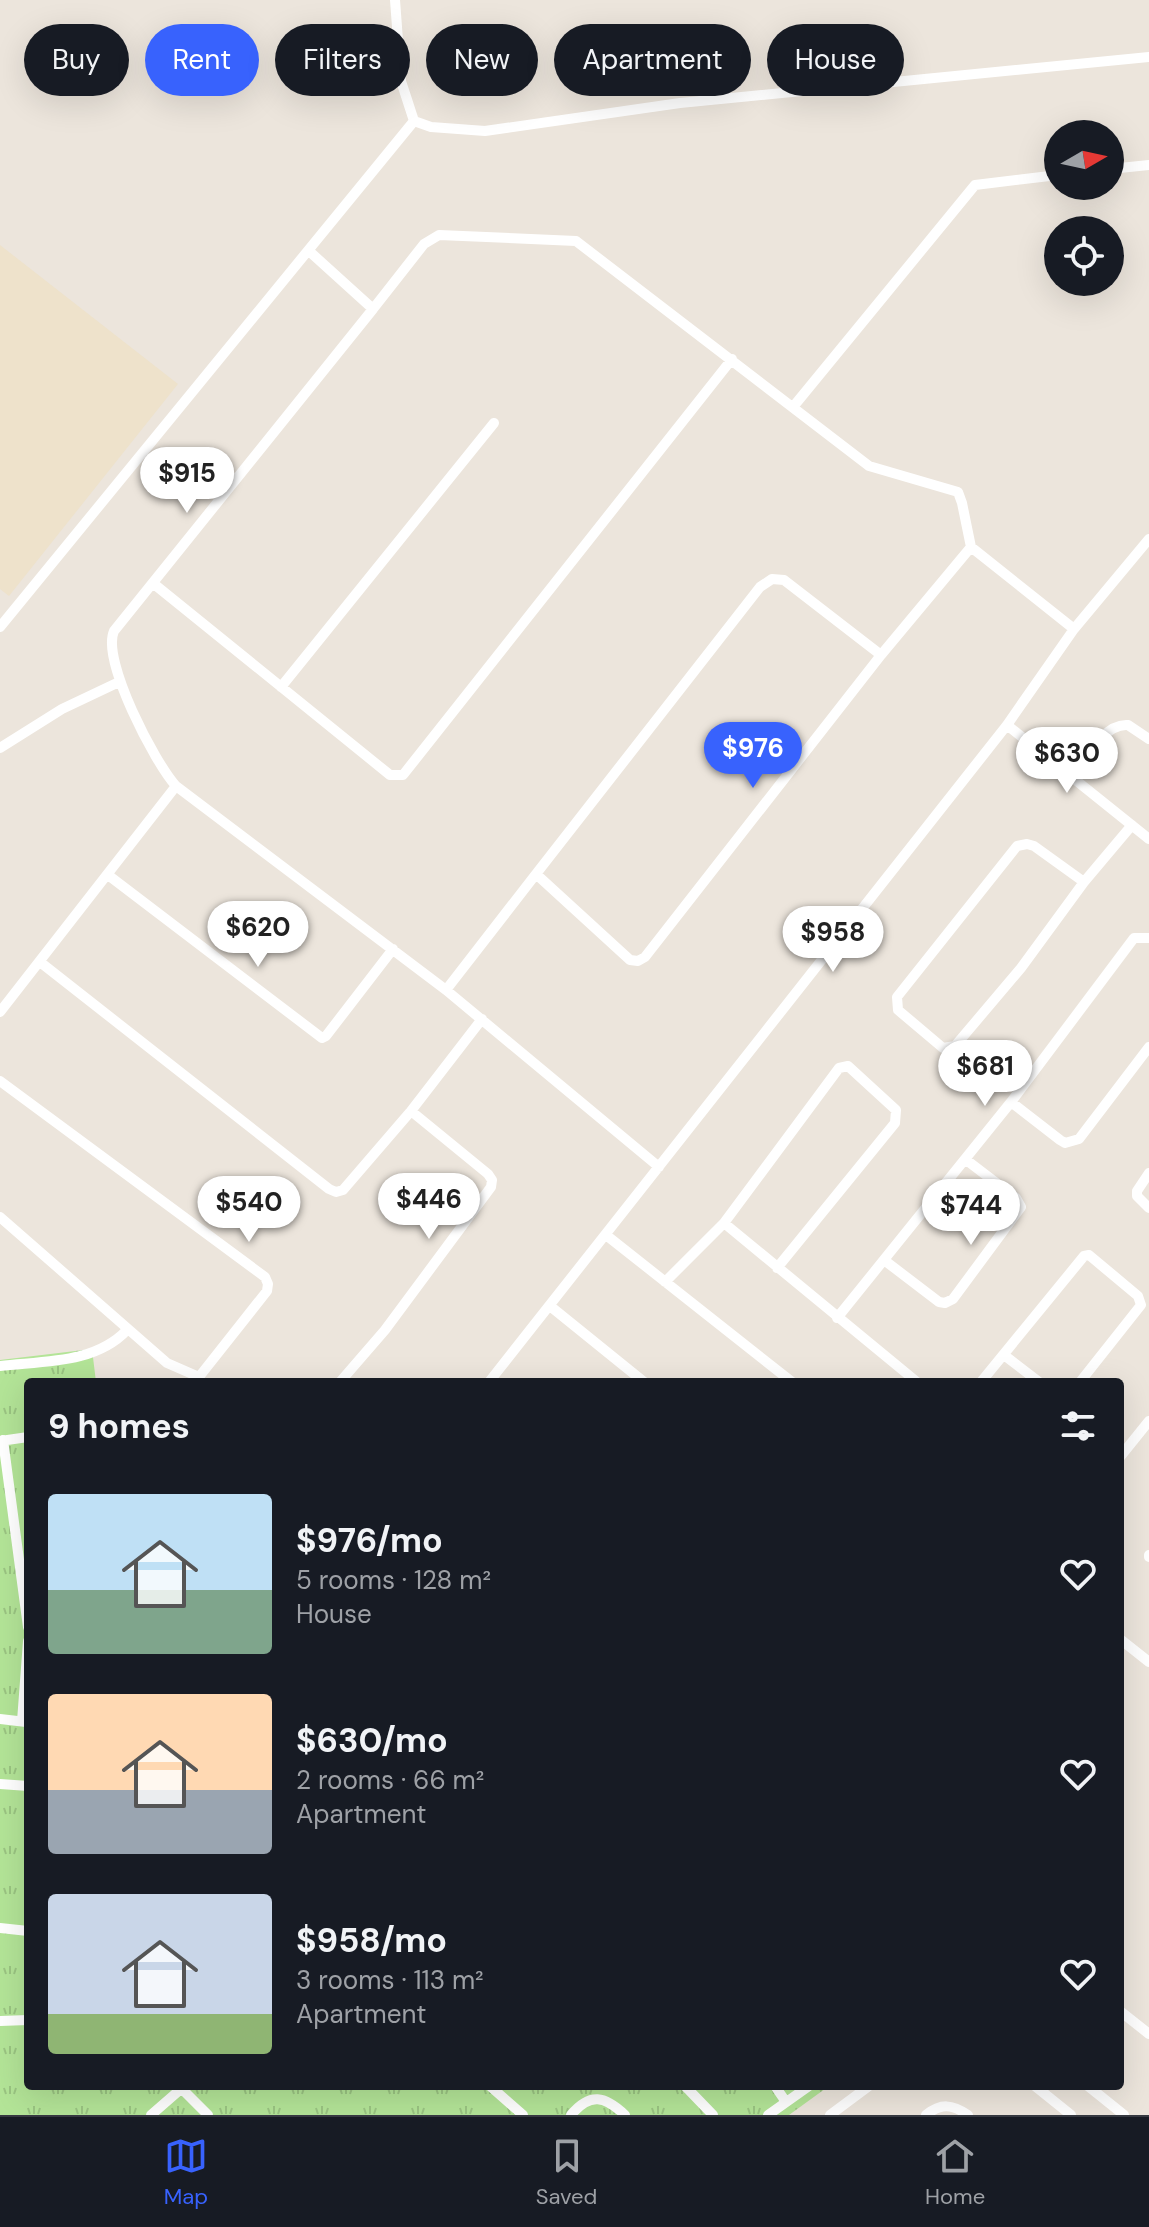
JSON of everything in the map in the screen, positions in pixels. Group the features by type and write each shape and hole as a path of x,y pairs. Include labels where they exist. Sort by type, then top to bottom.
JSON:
{"street":[{"path":"395,0 401,81 414,121"},
{"path":"414,121 431,127 485,131 680,103 1149,57"},
{"path":"0,627 414,121"},
{"path":"1124,168 1149,165"},
{"path":"793,407 975,185 1044,177"},
{"path":"659,1167 446,990 176,786 164,772 119,682 111,638 114,631 424,244 439,235 576,241 869,466 958,492 971,547 1074,629"},
{"path":"309,251 373,309"},
{"path":"154,584 390,775 403,775 732,359"},
{"path":"281,687 494,423"},
{"path":"492,1378 1007,725 1074,629 1149,539"},
{"path":"536,874 630,960 638,961 645,957 881,655 971,547"},
{"path":"446,990 760,587 772,579 784,580 881,655"},
{"path":"0,748 62,709 119,682"},
{"path":"1007,725 1149,839"},
{"path":"1073,778 1105,734 1113,728 1128,725 1149,739"},
{"path":"0,1012 176,786"},
{"path":"1084,882 1034,846 1017,846 897,997 898,1010 943,1048 955,1046 1021,968 1084,882 1132,825"},
{"path":"108,875 322,1038 393,949"},
{"path":"837,1318 1011,1102 1134,938 1149,938"},
{"path":"40,962 336,1192 343,1190 411,1111 482,1019"},
{"path":"1011,1102 1060,1140 1072,1143 1079,1139 1149,1047"},
{"path":"665,1282 724,1223 839,1068 848,1066 896,1110 895,1123 777,1268"},
{"path":"0,1081 265,1277 267,1291 203,1378"},
{"path":"343,1378 385,1330 491,1187 492,1180 488,1174 411,1111"},
{"path":"884,1260 939,1302 953,1299 1019,1214 1021,1207 1016,1198 965,1159"},
{"path":"1149,1173 1137,1196 1149,1208"},
{"path":"0,1217 167,1363 198,1378"},
{"path":"724,1223 912,1378"},
{"path":"606,1235 786,1378"},
{"path":"984,1378 1084,1256 1089,1255 1138,1296 1141,1305 1083,1378"},
{"path":"550,1306 639,1378"},
{"path":"0,1366 88,1356 116,1342 127,1330"},
{"path":"1004,1355 1034,1378"},
{"path":"1124,1452 1149,1421"},
{"path":"24,1438 2,1441 24,1598"},
{"path":"1124,1642 1149,1662"},
{"path":"0,1719 24,1722"},
{"path":"0,1784 24,1786"},
{"path":"0,1928 24,1931"},
{"path":"1124,2014 1149,2034"},
{"path":"0,2021 24,2020"},
{"path":"151,2115 178,2090"},
{"path":"184,2090 208,2115"},
{"path":"495,2090 523,2115"},
{"path":"689,2090 713,2115"},
{"path":"778,2090 786,2102"},
{"path":"768,2115 803,2090"},
{"path":"830,2115 864,2090"},
{"path":"1040,2090 1071,2115"},
{"path":"1093,2090 1124,2115"},
{"path":"571,2115 579,2105 595,2098 606,2099 625,2115"},
{"path":"926,2115 946,2105 957,2107 968,2115"}],"shaded area":[{"path":"0,245 178,384 9,596 0,589"}],"green space":[{"path":"92,1349 96,1378 24,1378 24,2090 823,2090 789,2115 0,2115 0,1360"}]}
